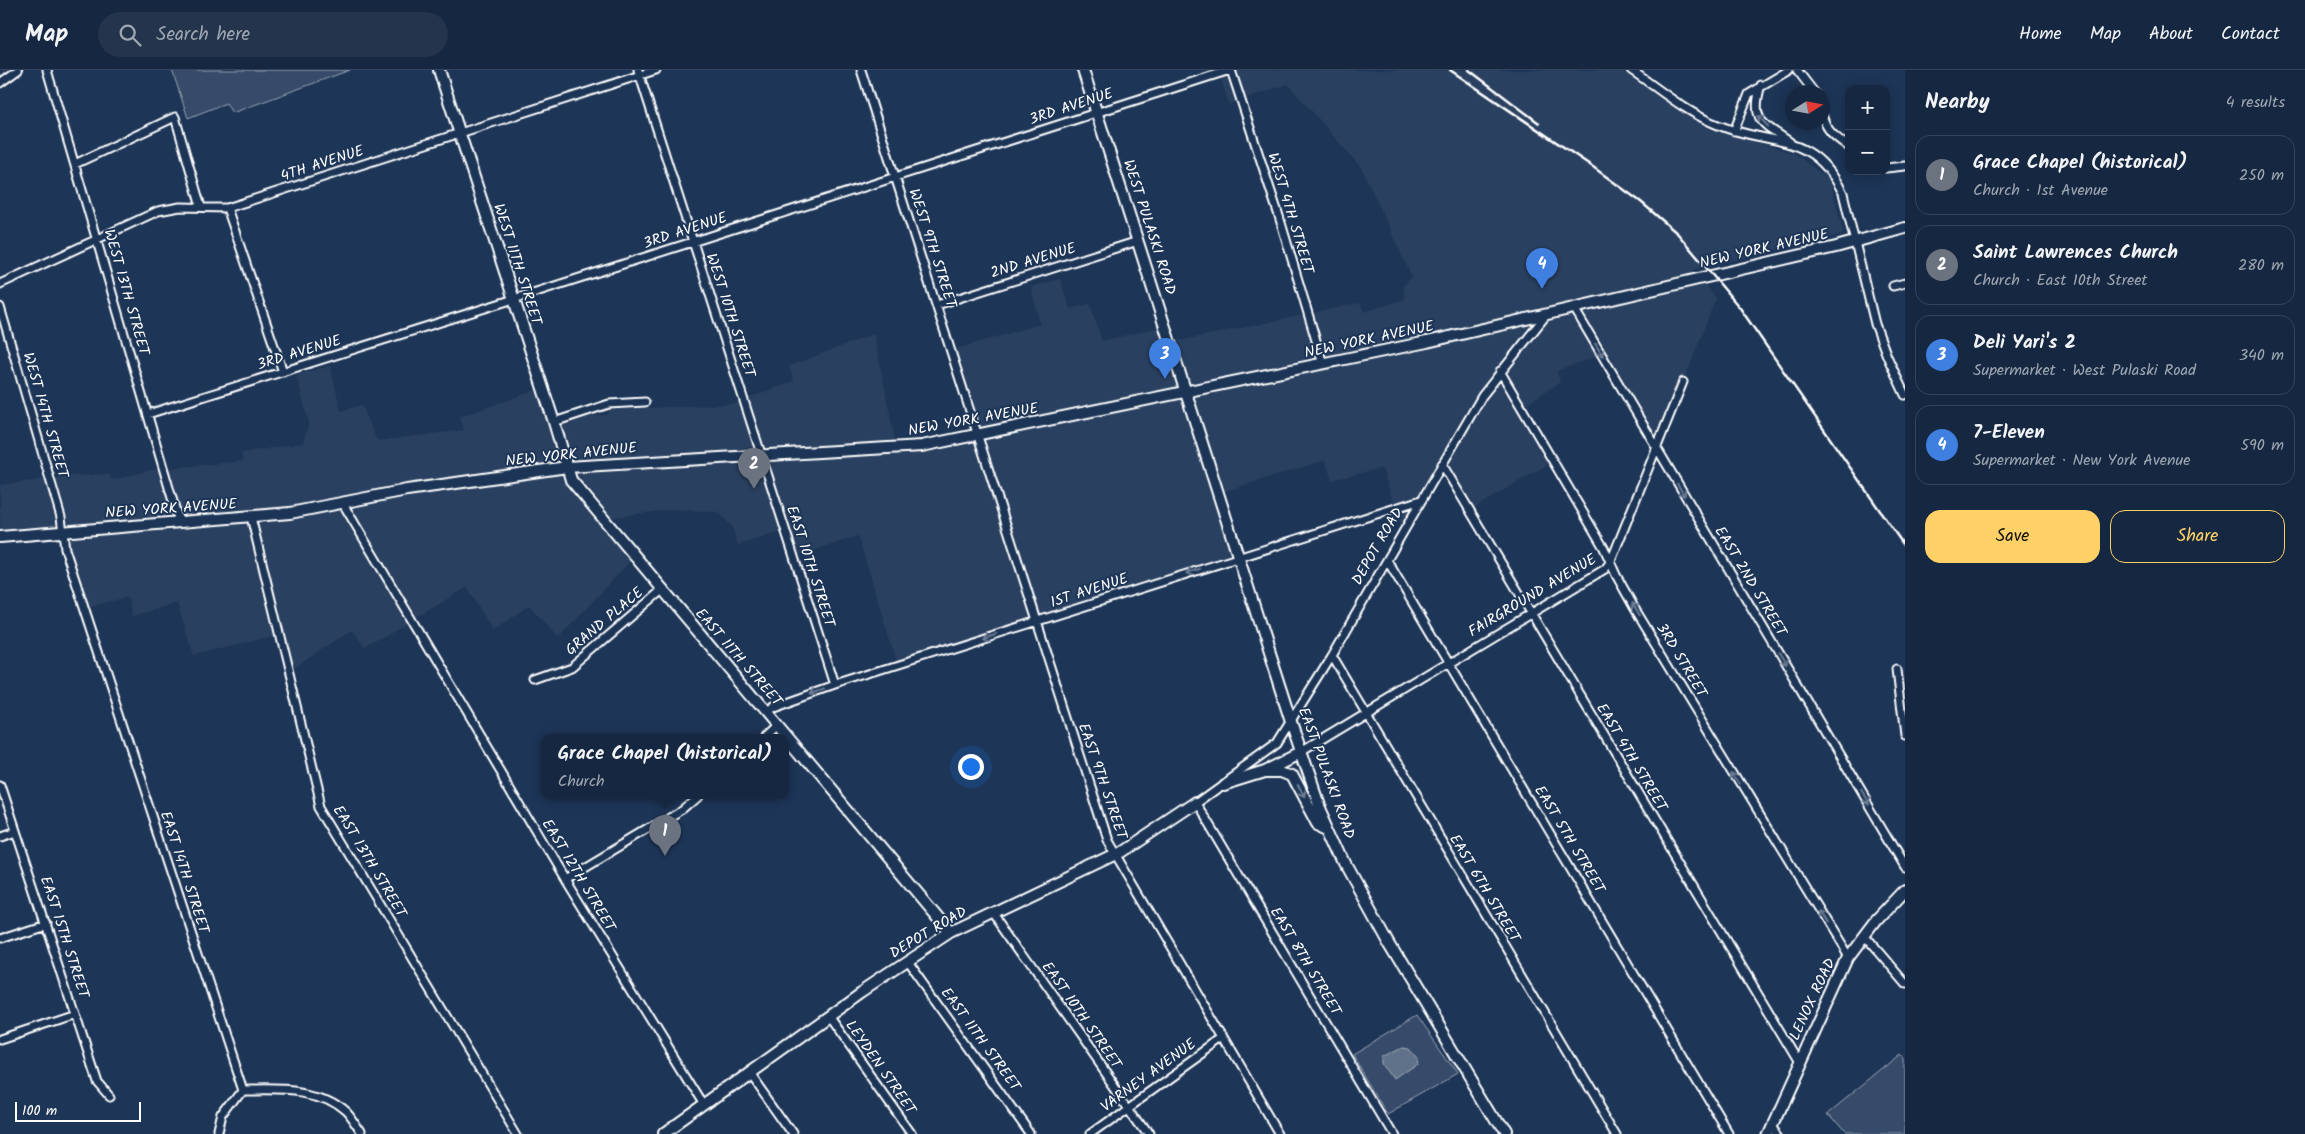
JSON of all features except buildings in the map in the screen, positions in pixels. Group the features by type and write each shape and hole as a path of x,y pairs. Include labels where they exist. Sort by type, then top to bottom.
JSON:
{"main road":[{"name":"WEST 11TH STREET","path":"439,70 567,467"},
{"name":"WEST PULASKI ROAD","path":"1084,70 1187,393"},
{"name":"NEW YORK AVENUE","path":"0,537 290,513 407,490 567,467 922,446 1323,364 1574,308 1855,242 1905,228"},
{"name":"EAST PULASKI ROAD","path":"1187,393 1291,722 1329,828 1367,905 1504,1134"},
{"name":"EAST 11TH STREET","path":"567,467 574,486 785,734"},
{"name":"EAST 11TH STREET","path":"789,739 951,933"},
{"name":"DEPOT ROAD","path":"1223,783 1265,770 1301,752"},
{"path":"1265,770 1282,770 1292,774 1318,823 1329,828"},
{"name":"DEPOT ROAD","path":"670,1132 704,1105 828,1016 951,933 1114,855 1195,802"},
{"name":"LENOX ROAD","path":"1768,1134 1848,958 1864,936 1905,890"}],"street":[{"path":"0,83 18,70"},
{"name":"WEST 13TH STREET","path":"47,70 179,522"},
{"name":"4TH AVENUE","path":"0,284 158,211 175,208 227,208 639,73 656,70"},
{"name":"WEST 9TH STREET","path":"861,70 977,434"},
{"name":"3RD AVENUE","path":"148,414 514,300 895,176 1231,70"},
{"name":"WEST 4TH STREET","path":"1231,70 1279,216 1323,364"},
{"path":"1631,70 1703,118 1734,131 1794,145"},
{"path":"1797,70 1809,85"},
{"path":"1734,131 1749,94 1784,71"},
{"name":"WEST 10TH STREET","path":"639,73 761,455"},
{"path":"1761,86 1756,103 1756,112 1760,119 1794,145 1815,156 1834,174 1843,193 1875,324 1905,395"},
{"path":"75,164 176,117 201,207"},
{"path":"1828,130 1830,134 1845,144"},
{"path":"1890,168 1905,166"},
{"path":"227,208 282,372"},
{"name":"2ND AVENUE","path":"937,305 1138,241"},
{"path":"1893,286 1905,283"},
{"name":"WEST 14TH STREET","path":"0,306 61,517 63,532"},
{"name":"EAST 2ND STREET","path":"1574,308 1905,867"},
{"name":"DEPOT ROAD","path":"1195,802 1277,743 1332,655 1482,396 1547,314"},
{"name":"3RD STREET","path":"1500,371 1611,561 1616,575 1726,762 1848,958"},
{"name":"FAIRGROUND AVENUE","path":"1301,752 1605,569 1611,561 1683,382"},
{"path":"554,422 609,404 645,402"},
{"name":"EAST 9TH STREET","path":"977,434 1107,840 1114,855 1280,1134"},
{"name":"EAST 10TH STREET","path":"761,455 836,686"},
{"name":"EAST 4TH STREET","path":"1442,464 1800,1063"},
{"name":"1ST AVENUE","path":"766,712 773,707 836,686 1422,500"},
{"name":"EAST 12TH STREET","path":"342,502 565,879 704,1105"},
{"name":"EAST 13TH STREET","path":"251,516 320,806 518,1134"},
{"name":"EAST 14TH STREET","path":"63,532 65,549 78,592 243,1090"},
{"name":"EAST 5TH STREET","path":"1387,560 1729,1134"},
{"name":"GRAND PLACE","path":"535,680 572,667 662,590"},
{"name":"EAST 6TH STREET","path":"1332,655 1617,1134"},
{"path":"1897,669 1905,736"},
{"path":"767,734 777,725"},
{"name":"EAST 15TH STREET","path":"0,785 97,1081 108,1095"},
{"path":"565,879 682,809 693,799"},
{"name":"EAST 8TH STREET","path":"1195,802 1392,1134"},
{"path":"0,836 15,832"},
{"name":"EAST 10TH STREET","path":"993,912 1150,1134"},
{"path":"0,938 46,923"},
{"path":"1864,936 1905,984"},
{"name":"EAST 11TH STREET","path":"907,961 1031,1134"},
{"path":"0,1039 75,1014"},
{"name":"LEYDEN STREET","path":"828,1016 912,1134"},
{"name":"VARNEY AVENUE","path":"1090,1134 1223,1039"},
{"path":"749,1072 793,1134"},
{"path":"219,1134 223,1117 243,1090 298,1090 316,1094 332,1100 348,1113 362,1134"},
{"path":"1772,1124 1781,1134"}],"shaded area":[{"path":"172,70 350,70 232,113 226,103 188,118"},
{"path":"1218,70 1621,70 1690,118 1714,131 1794,153 1830,181 1844,234 1692,270 1716,298 1658,448 1600,355 1557,371 1560,382 1523,406 1555,460 1471,510 1442,462 1402,528 1382,468 1332,480 1325,460 1217,494 1239,556 897,663 858,536 797,556 788,530 738,545 732,527 719,512 675,509 599,519 633,558 558,639 529,605 493,631 467,587 365,649 352,630 291,671 281,634 194,656 177,603 132,616 128,597 87,607 67,549 66,529 0,535 0,485 71,476 109,474 112,480 151,470 243,461 241,453 303,443 309,422 296,375 330,366 341,411 362,405 377,441 464,430 459,417 545,387 557,423 578,417 608,415 609,410 733,404 794,381 789,366 874,334 896,445 978,433 953,350 1040,324 1031,287 1060,279 1070,309 1090,304 1102,341 1164,326 1170,343 1360,303 1364,312 1405,299 1403,286 1412,277 1362,169 1288,84 1229,104"},
{"path":"1417,1015 1458,1074 1388,1114 1352,1054"},
{"path":"1404,1046 1411,1047 1419,1056 1418,1064 1395,1080 1384,1064 1384,1056"},
{"path":"1902,1055 1905,1059 1905,1134 1844,1134 1828,1115"}],"railway":[{"path":"1450,70 1593,167 1641,202 1678,234 1740,308 1905,547"},
{"path":"1469,70 1539,123"}],"place":[{"name":"7-Eleven","path":"1542,289"},
{"name":"Deli Yari's 2","path":"1165,379"},
{"name":"Saint Lawrences Church","path":"754,489"},
{"name":"Grace Chapel (historical)","path":"665,856"}]}
